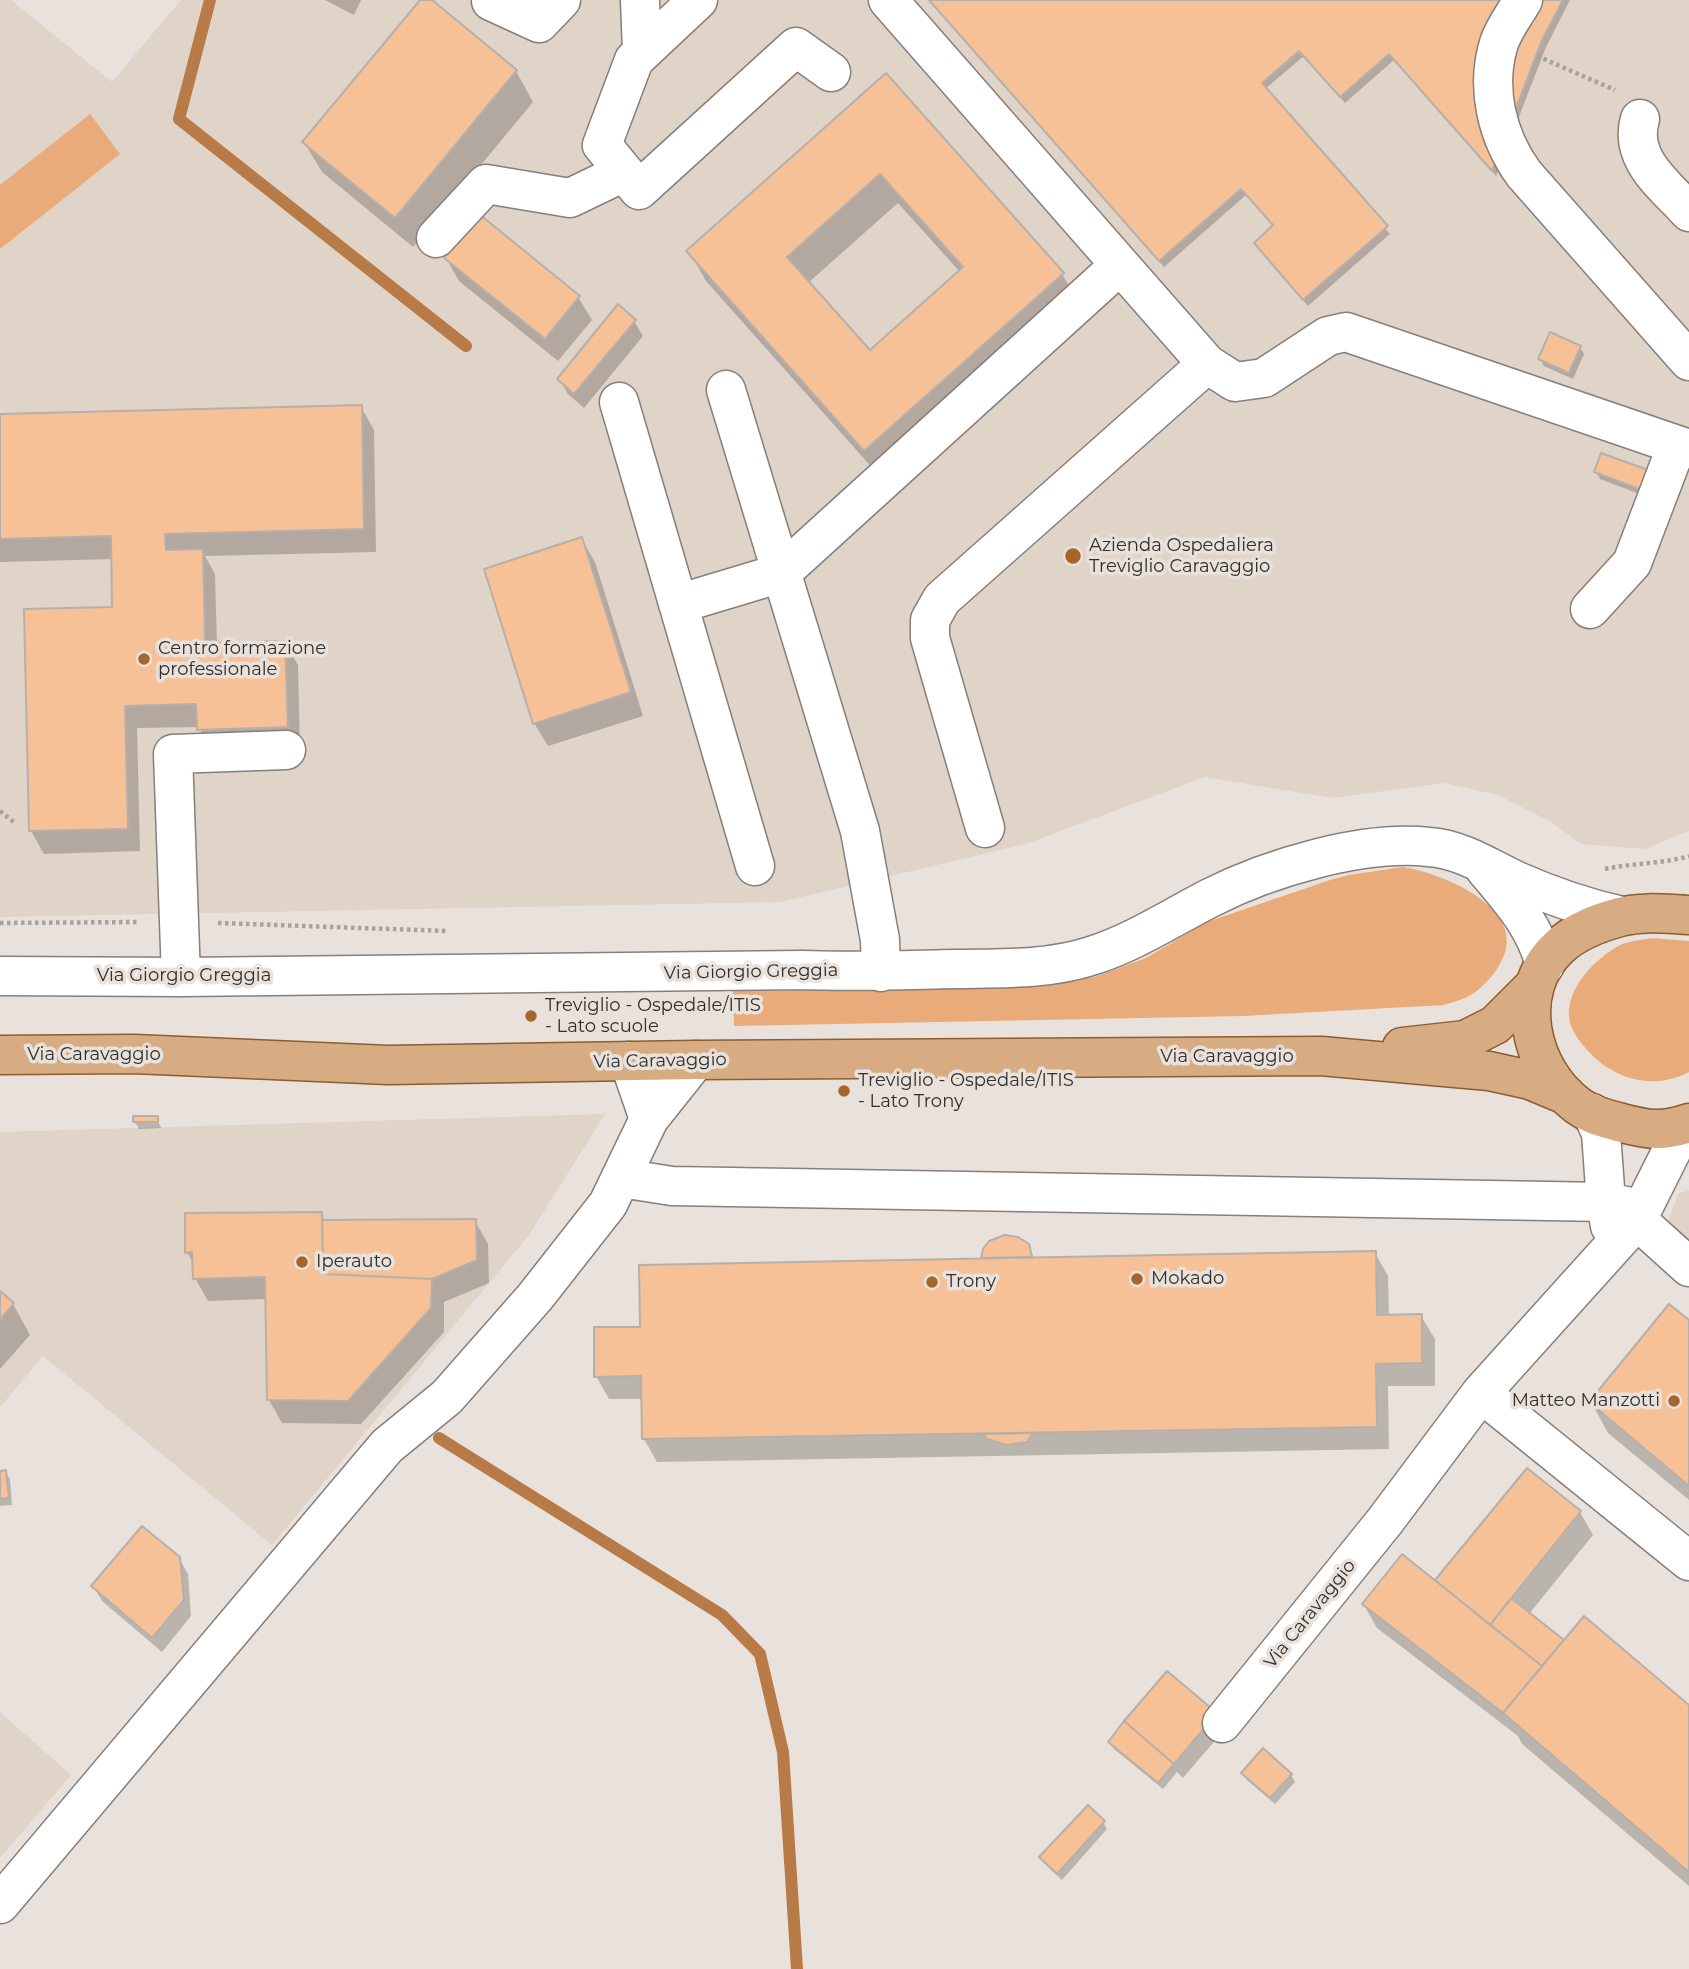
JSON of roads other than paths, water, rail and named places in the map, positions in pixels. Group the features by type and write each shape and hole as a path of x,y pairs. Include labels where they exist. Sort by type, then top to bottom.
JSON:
{"main road":[{"name":"Via Caravaggio","path":"1321,1056 1465,1040 1495,1024 1540,976 1558,948 1582,930 1622,916 1650,913 1689,915"},
{"path":"1540,976 1530,1014 1536,1046 1548,1077 1579,1104"},
{"name":"Via Caravaggio","path":"0,1055 134,1054 388,1065 1321,1056 1489,1071 1530,1080 1579,1104 1637,1127 1667,1130 1689,1125"}],"street":[{"path":"491,1 539,23 561,0"},
{"path":"640,0 642,52"},
{"path":"698,0 634,60 602,145 639,190 796,47 831,72"},
{"path":"888,0 1207,364 1236,382 1264,378 1328,336 1346,332 1685,447 1632,563 1590,609"},
{"path":"1523,0 1500,40 1494,68 1494,96 1502,133 1524,174 1689,361"},
{"path":"1632,106 1636,141 1643,159 1689,212"},
{"path":"436,238 486,184 570,198 624,172"},
{"path":"678,604 781,573 1120,265"},
{"path":"985,828 930,638 930,620 942,598 1207,364"},
{"path":"726,390 860,831 880,940 881,972"},
{"path":"619,402 755,866"},
{"path":"181,977 173,754 286,750"},
{"name":"Via Giorgio Greggia","path":"0,976 181,977 802,970 881,972 1062,964 1131,939 1259,876 1357,850 1396,846 1432,847 1476,860 1518,881 1585,907 1622,916"},
{"path":"1476,860 1530,925 1540,976"},
{"path":"0,1904 387,1446 447,1396 534,1297 608,1204 649,1119 696,1060"},
{"path":"629,1061 649,1119"},
{"path":"1579,1104 1602,1142 1624,1219"},
{"name":"Via Caravaggio","path":"1222,1723 1385,1521 1481,1393 1624,1219 1680,1134 1689,1125"},
{"path":"621,1178 673,1186 1624,1219 1689,1266"},
{"path":"1481,1393 1689,1561"}],"waterway":[{"path":"210,0 179,119 466,346"},
{"path":"439,1438 722,1615 760,1654 783,1752 797,1969"}],"place":[{"name":"Azienda Ospedaliera Treviglio Caravaggio","path":"1073,556"},
{"name":"Centro formazione professionale","path":"144,659"},
{"name":"Treviglio - Ospedale/ITIS - Lato scuole","path":"531,1016"},
{"name":"Treviglio - Ospedale/ITIS - Lato Trony","path":"844,1091"},
{"name":"Iperauto","path":"302,1262"},
{"name":"Mokado","path":"1137,1279"},
{"name":"Trony","path":"932,1282"},
{"name":"Matteo Manzotti","path":"1674,1401"}]}
